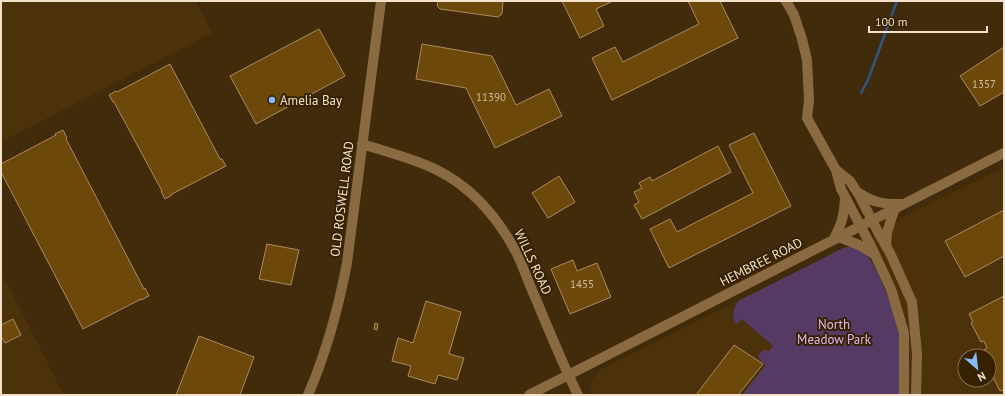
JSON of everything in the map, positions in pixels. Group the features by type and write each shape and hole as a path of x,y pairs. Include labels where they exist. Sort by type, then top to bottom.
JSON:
{"street":[{"name":"OLD ROSWELL ROAD","path":"308,395 317,373 339,306 347,263 381,1"},
{"path":"786,1 794,15 807,60 809,100 807,118 836,170 845,198 891,289 904,333 904,395"},
{"name":"WILLS ROAD","path":"362,144 413,160 438,170 464,187 488,210 503,229 515,251 578,395"},
{"name":"HEMBREE ROAD","path":"529,395 1004,153"},
{"path":"836,170 850,181 857,191 886,246 912,302 917,354 916,395"},
{"path":"857,191 872,201 885,204 905,204"},
{"path":"845,198 844,217 836,239 859,244 874,254"},
{"path":"886,246 887,232 895,208"}],"shaded area":[{"path":"1,1 196,1 212,33 1,142"},
{"path":"1004,167 1004,395 900,395 878,273 866,253 859,247 905,216"},
{"path":"1,272 64,395 1,395"},
{"path":"738,301 733,308 734,320 738,323 742,319 773,346 769,351 765,366 742,395 593,395 590,388 593,378 602,369"}],"green space":[{"name":"North Meadow Park","path":"852,246 866,253 878,273 893,309 899,334 900,395 742,395 765,366 758,356 763,350 769,351 773,346 742,319 736,324 733,312 738,301 843,248"}],"building":[{"path":"438,1 502,1 502,14 498,17 440,9 437,6"},
{"path":"562,1 613,1 596,9 604,26 580,38"},
{"path":"688,1 720,1 738,38 612,100 592,58 615,47 623,62 699,24"},
{"name":"Amelia Bay","path":"319,29 345,76 256,124 230,76"},
{"path":"422,44 492,56 516,105 549,89 562,116 495,148 466,88 416,79"},
{"path":"1004,47 1004,92 980,106 960,76"},
{"path":"170,64 220,159 222,159 226,166 165,199 109,95"},
{"path":"63,130 67,138 66,139 149,296 83,329 1,172 1,164"},
{"path":"754,133 791,206 669,268 650,229 670,219 677,232 753,193 729,145"},
{"path":"718,146 731,172 642,219 634,205 639,202 634,192 642,188 639,183 650,177 652,181"},
{"path":"559,176 575,202 548,218 532,193"},
{"path":"1004,210 1004,256 965,277 945,241"},
{"path":"267,244 299,250 291,285 259,279"},
{"path":"573,260 577,271 597,263 611,297 570,314 551,269"},
{"path":"1004,296 1004,391 1000,391 997,385 997,348 987,348 984,341 981,342 971,323 973,322 969,314"},
{"path":"426,301 461,312 449,354 464,358 457,380 438,375 435,384 408,376 411,366 392,361 398,338 413,343"},
{"path":"13,319 21,335 5,343 1,336 1,325"},
{"path":"375,323 378,324 377,330 374,329"},
{"path":"199,336 254,357 240,395 176,395"},
{"path":"734,345 763,364 738,395 696,395"}],"waterway":[{"path":"861,93 868,80 897,1"}],"place":[{"name":"Amelia Bay","path":"272,100"}]}
